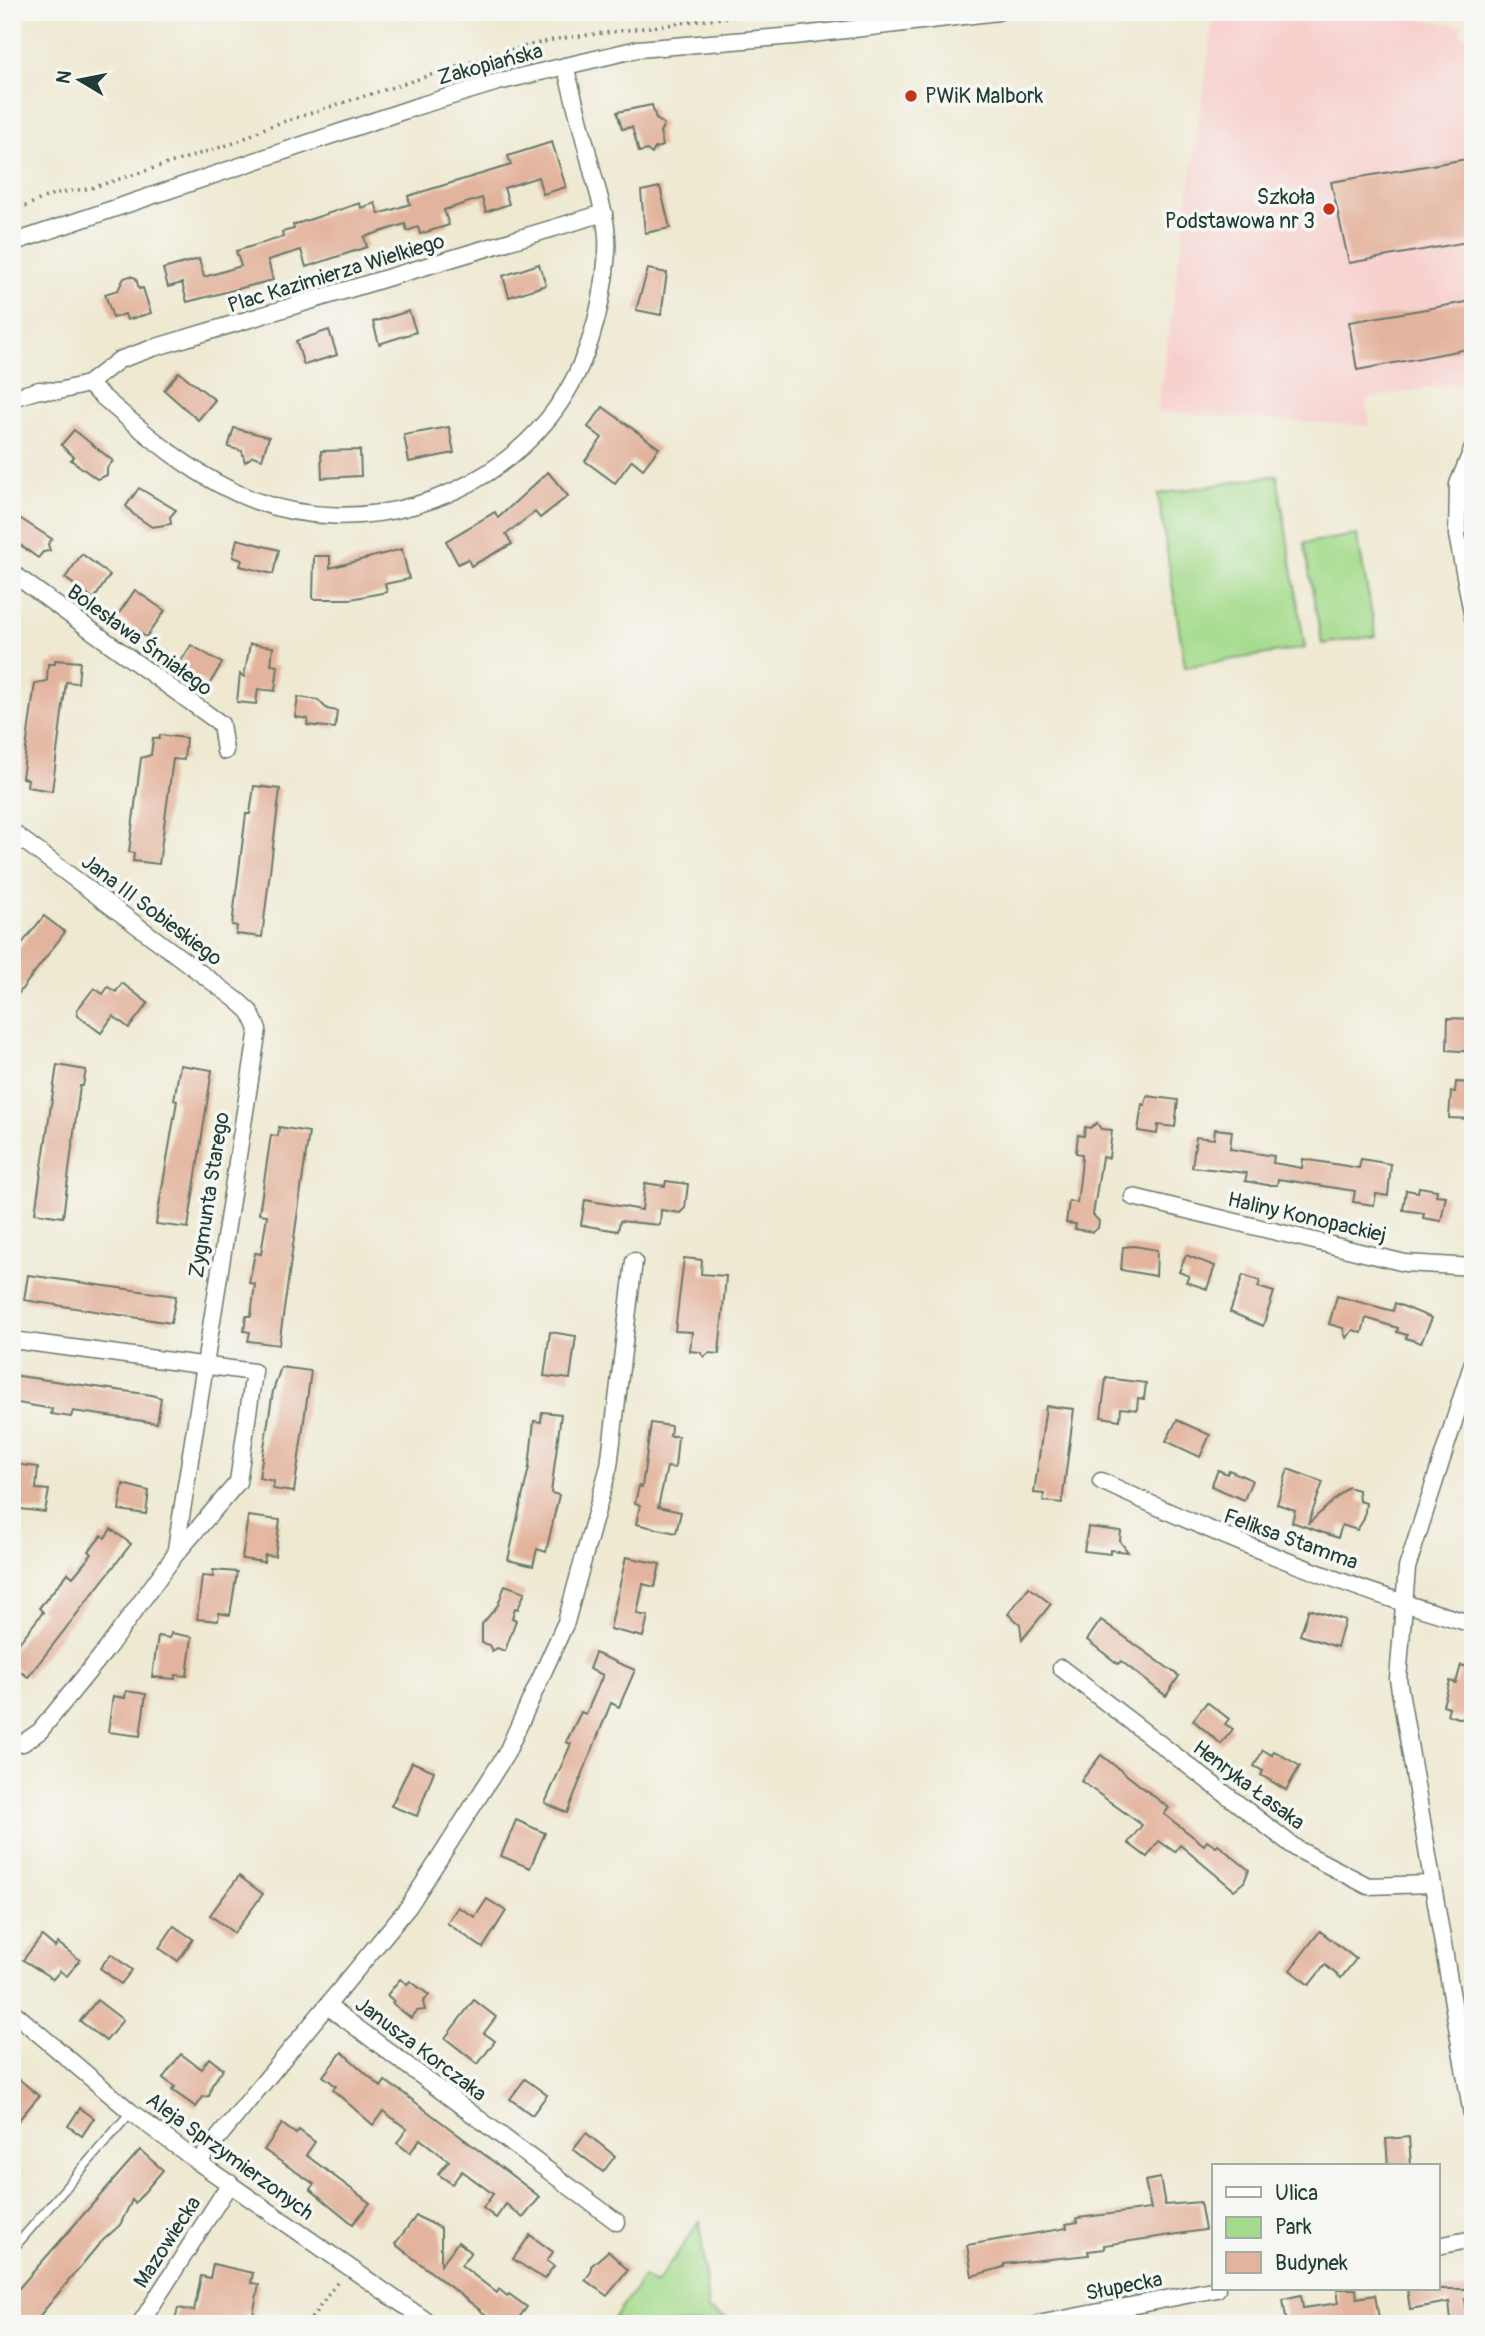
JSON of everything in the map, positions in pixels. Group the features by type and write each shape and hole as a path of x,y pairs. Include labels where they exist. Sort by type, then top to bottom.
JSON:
{"street":[{"name":"Zakopiańska","path":"12,243 415,107 565,66 638,49 794,36 998,12"},
{"path":"12,398 39,390 59,391 88,384 173,456 216,484 259,502 303,512 341,516 391,513 423,503 486,474 518,449 548,419 589,346 601,302 607,249 604,214 565,66"},
{"name":"Plac Kazimierza Wielkiego","path":"88,384 119,360 153,348 604,214"},
{"path":"1473,448 1458,484 1457,535 1473,618"},
{"name":"Bolesława Śmiałego","path":"12,573 221,724 225,751"},
{"name":"Jana III Sobieskiego","path":"12,832 238,1001 250,1012 258,1029"},
{"name":"Zygmunta Starego","path":"174,1555 258,1029"},
{"name":"Haliny Konopackiej","path":"1133,1197 1405,1263 1473,1267"},
{"path":"329,2007 409,1906 506,1754 566,1622 609,1466 634,1261"},
{"path":"12,1340 202,1367"},
{"path":"1473,1362 1407,1568 1398,1679 1399,1698 1473,2121"},
{"name":"Zygmunta Starego","path":"12,1745 23,1743 40,1731 106,1650 174,1555 238,1482 254,1372 202,1367"},
{"name":"Feliksa Stamma","path":"1101,1481 1207,1531 1406,1603 1473,1624"},
{"name":"Henryka Łasaka","path":"1061,1668 1297,1849 1368,1885 1431,1884"},
{"name":"Janusza Korczaka","path":"198,2162 329,2007 617,2222"},
{"name":"Aleja Sprzymierzonych","path":"14,2015 131,2112 198,2162 431,2324"},
{"name":"Mazowiecka","path":"140,2324 230,2183"},
{"path":"1440,2246 1473,2239"},
{"name":"Słupecka","path":"1038,2324 1212,2290"}],"lane":[{"path":"12,2250 131,2112"}],"path":[{"path":"1473,26 1467,25 1473,54"},
{"path":"307,2324 349,2266"}],"shaded area":[{"name":"Szkoła Podstawowa nr 3","path":"1214,16 1405,17 1461,25 1461,35 1473,38 1473,381 1366,399 1370,426 1157,412"}],"green space":[{"path":"1277,475 1305,648 1185,667 1158,494"},
{"path":"1357,535 1376,636 1322,644 1304,543"},
{"path":"700,2221 708,2310 730,2320 727,2324 610,2324 644,2277 656,2284"}],"building":[{"path":"652,105 656,119 664,124 660,132 663,146 655,148 652,154 647,150 639,152 632,127 622,129 617,112"},
{"path":"552,142 566,187 543,194 538,177 504,188 509,204 486,212 482,198 444,210 449,225 420,234 418,227 407,231 405,224 364,237 367,247 306,267 301,250 268,260 273,280 187,302 182,283 168,287 163,269 199,259 204,277 241,266 236,251 283,237 282,232 294,229 293,225 360,203 361,208 375,203 379,214 410,204 408,196 511,165 508,156"},
{"path":"1473,158 1473,241 1349,263 1331,182"},
{"path":"660,187 670,228 645,233 641,191"},
{"path":"539,264 546,285 509,297 503,276"},
{"path":"648,269 667,273 661,315 636,310"},
{"path":"124,278 136,278 139,289 143,288 151,313 127,320 125,314 113,318 105,294 118,290"},
{"path":"1473,301 1473,348 1357,370 1349,322"},
{"path":"409,311 416,332 379,344 373,322"},
{"path":"329,330 337,355 304,365 296,341"},
{"path":"179,372 215,400 198,420 164,390"},
{"path":"603,407 659,448 643,469 632,460 615,483 585,461 602,438 588,427"},
{"path":"449,427 454,453 409,462 404,435"},
{"path":"234,428 269,437 262,459 253,456 245,462 242,451 228,447"},
{"path":"74,430 113,461 107,468 107,475 97,479 71,460 74,457 61,445"},
{"path":"360,450 361,476 322,478 321,451"},
{"path":"548,472 568,496 540,518 535,512 506,534 512,544 471,566 468,559 458,564 446,541 495,512 498,518"},
{"path":"139,488 176,510 170,517 171,524 152,527 133,514 126,506"},
{"path":"18,517 52,539 48,544 50,551 43,552 38,558 12,539 12,525"},
{"path":"237,539 279,550 273,574 240,566 242,560 233,557"},
{"path":"402,549 409,579 385,584 387,592 351,599 313,599 314,556 330,556 330,568"},
{"path":"82,554 110,575 94,599 65,578"},
{"path":"135,590 165,611 146,637 117,616"},
{"path":"250,644 273,647 271,665 278,666 275,691 258,689 256,704 237,702 240,674 244,677"},
{"path":"191,645 222,663 209,685 178,666"},
{"path":"55,660 80,662 78,683 66,682 52,791 27,787 28,779 22,778 35,683 47,681 48,664 55,664"},
{"path":"298,697 318,700 327,709 337,711 335,728 307,725 308,719 295,717"},
{"path":"160,735 186,738 184,760 173,759 159,864 133,861 134,853 129,852 141,758 151,755 153,738 159,739"},
{"path":"254,786 280,789 262,937 236,934 237,926 232,925 246,814 250,814"},
{"path":"44,916 65,932 12,1002 12,956"},
{"path":"122,983 148,1003 129,1028 113,1016 101,1033 78,1016 77,1010 94,988 103,994 108,987 116,992"},
{"path":"1448,1018 1473,1019 1473,1052 1447,1050"},
{"path":"57,1065 86,1070 83,1086 80,1086 63,1217 35,1213"},
{"path":"180,1065 212,1070 188,1228 156,1224 177,1101 174,1100"},
{"path":"1456,1082 1473,1083 1473,1119 1449,1118 1451,1092 1455,1092"},
{"path":"1147,1096 1178,1100 1175,1127 1158,1125 1157,1134 1138,1131 1142,1104 1145,1105"},
{"path":"1097,1123 1101,1129 1112,1130 1109,1158 1102,1157 1093,1215 1099,1221 1098,1228 1093,1232 1075,1229 1076,1224 1066,1223 1069,1201 1077,1203 1082,1154 1076,1153 1078,1135 1084,1136 1085,1127 1090,1128"},
{"path":"279,1127 309,1132 279,1345 248,1341 250,1332 244,1331 246,1316 251,1316 255,1284 249,1283 255,1253 261,1254 267,1215 259,1214 271,1135 278,1136"},
{"path":"1215,1129 1232,1131 1230,1149 1274,1156 1273,1163 1302,1168 1303,1159 1359,1168 1361,1159 1391,1164 1388,1196 1376,1194 1374,1205 1353,1202 1355,1191 1278,1179 1277,1185 1267,1185 1245,1181 1247,1173 1192,1167 1196,1137 1214,1139"},
{"path":"666,1181 688,1184 685,1208 680,1213 661,1210 660,1225 620,1221 618,1231 581,1225 585,1200 642,1210 645,1183 665,1186"},
{"path":"1419,1187 1437,1190 1436,1195 1446,1196 1441,1221 1423,1218 1424,1213 1403,1210 1406,1190 1418,1192"},
{"path":"1123,1247 1157,1250 1156,1276 1121,1270"},
{"path":"1186,1255 1215,1266 1207,1289 1186,1282 1189,1276 1179,1272"},
{"path":"684,1258 702,1260 701,1274 726,1276 719,1354 709,1353 704,1357 700,1352 690,1351 692,1332 675,1331"},
{"path":"28,1275 176,1296 171,1323 24,1300"},
{"path":"1243,1275 1260,1281 1258,1287 1274,1292 1263,1326 1230,1312"},
{"path":"1337,1296 1393,1311 1395,1303 1432,1318 1421,1343 1406,1338 1407,1335 1397,1332 1398,1328 1366,1318 1362,1333 1353,1330 1346,1338 1343,1328 1329,1324"},
{"path":"550,1332 576,1336 570,1379 544,1376"},
{"path":"281,1367 311,1371 294,1492 273,1489 274,1481 259,1478 273,1391"},
{"path":"12,1375 152,1395 161,1398 157,1423 73,1411 71,1417 51,1414 52,1409 12,1402"},
{"path":"1106,1378 1146,1383 1144,1399 1138,1398 1137,1410 1121,1408 1120,1420 1101,1417"},
{"path":"1046,1406 1074,1409 1062,1503 1043,1501 1044,1494 1034,1493"},
{"path":"542,1412 561,1414 551,1493 559,1495 546,1552 537,1549 533,1566 508,1560 529,1467 534,1421 541,1422"},
{"path":"1177,1420 1210,1435 1200,1457 1166,1441"},
{"path":"651,1423 671,1426 670,1436 678,1436 675,1468 667,1467 658,1507 681,1512 676,1533 636,1524 640,1505 635,1503 639,1486 642,1487"},
{"path":"14,1464 38,1467 36,1489 49,1490 45,1512 12,1508"},
{"path":"1288,1469 1323,1482 1308,1524 1348,1487 1358,1490 1359,1501 1366,1503 1364,1519 1357,1530 1342,1525 1338,1538 1292,1522 1295,1510 1277,1504"},
{"path":"1218,1470 1227,1474 1229,1470 1252,1480 1244,1500 1211,1486"},
{"path":"123,1484 149,1491 146,1514 119,1510"},
{"path":"248,1516 280,1520 275,1556 265,1555 264,1562 242,1559"},
{"path":"1088,1527 1121,1531 1120,1541 1128,1552 1110,1550 1110,1554 1084,1551"},
{"path":"111,1529 131,1544 28,1677 12,1665 12,1652 43,1612 39,1608 68,1573 73,1577 92,1554 89,1551 102,1535 105,1538"},
{"path":"626,1557 660,1564 655,1587 643,1584 637,1614 648,1616 643,1637 610,1629"},
{"path":"213,1570 237,1572 230,1615 219,1613 218,1621 197,1619 202,1576 213,1577"},
{"path":"505,1585 525,1592 518,1609 515,1608 512,1618 516,1620 505,1651 497,1648 492,1651 489,1645 482,1643 482,1624 498,1605"},
{"path":"1029,1587 1051,1604 1022,1640 1020,1624 1008,1614"},
{"path":"1309,1609 1345,1620 1337,1647 1300,1635"},
{"path":"1101,1620 1179,1676 1166,1696 1121,1661 1118,1664 1087,1640"},
{"path":"171,1633 192,1637 187,1676 175,1675 175,1679 152,1677 158,1636 170,1638"},
{"path":"595,1653 635,1670 619,1707 611,1703 567,1813 545,1803 571,1744 566,1742 581,1712 586,1714 603,1675 589,1669"},
{"path":"1461,1665 1473,1669 1473,1714 1465,1711 1463,1719 1447,1715 1449,1707 1443,1705 1450,1681 1456,1683"},
{"path":"126,1691 146,1694 140,1736 108,1732 113,1696 125,1698"},
{"path":"1207,1702 1229,1719 1225,1724 1233,1729 1221,1744 1193,1720"},
{"path":"1263,1750 1272,1755 1274,1751 1300,1766 1286,1790 1261,1775 1263,1771 1254,1766"},
{"path":"1101,1755 1169,1808 1164,1814 1204,1845 1207,1841 1216,1847 1218,1845 1249,1870 1244,1882 1234,1890 1180,1845 1175,1852 1159,1841 1147,1857 1128,1843 1142,1825 1081,1781"},
{"path":"412,1762 434,1771 417,1816 391,1806"},
{"path":"516,1820 545,1833 530,1868 501,1856"},
{"path":"239,1876 263,1894 234,1933 210,1915"},
{"path":"487,1899 506,1911 483,1948 447,1923 458,1907 475,1917"},
{"path":"174,1926 193,1939 178,1961 159,1948"},
{"path":"1320,1931 1356,1959 1341,1978 1325,1965 1309,1985 1290,1970"},
{"path":"42,1936 55,1947 58,1943 80,1960 67,1976 60,1971 53,1979 23,1960"},
{"path":"111,1954 132,1970 121,1984 100,1968"},
{"path":"400,1979 407,1984 410,1981 429,1995 423,2002 425,2010 417,2011 411,2018 392,2003 394,2001 387,1995"},
{"path":"97,2000 123,2020 106,2041 80,2021"},
{"path":"474,2000 496,2017 484,2033 495,2041 478,2064 445,2038"},
{"path":"342,2052 381,2087 385,2081 402,2092 540,2197 523,2218 506,2204 496,2218 483,2208 493,2194 462,2171 452,2184 438,2174 449,2161 420,2139 410,2153 397,2143 407,2129 383,2111 373,2125 333,2090 336,2086 323,2076"},
{"path":"181,2054 201,2069 209,2058 223,2069 212,2085 209,2096 203,2097 196,2107 172,2090 175,2087 163,2078"},
{"path":"12,2073 39,2096 12,2128"},
{"path":"525,2079 547,2095 532,2115 510,2099"},
{"path":"80,2108 94,2118 82,2136 68,2126"},
{"path":"282,2124 296,2134 299,2130 315,2142 306,2155 370,2203 353,2224 310,2189 314,2184 264,2150"},
{"path":"586,2133 615,2156 603,2172 573,2149"},
{"path":"1409,2137 1411,2164 1388,2164 1386,2139"},
{"path":"140,2150 163,2170 135,2203 132,2200 120,2225 99,2244 33,2324 12,2324 12,2296"},
{"path":"1160,2178 1165,2205 1200,2202 1205,2230 1104,2245 1104,2249 1088,2251 1089,2255 1004,2264 1004,2267 972,2276 967,2245 1067,2228 1066,2224 1078,2222 1077,2218 1151,2209 1145,2181"},
{"path":"416,2216 441,2228 441,2265 458,2242 471,2252 461,2265 497,2293 499,2289 527,2307 514,2324 486,2324 490,2318 395,2244"},
{"path":"530,2235 553,2252 547,2261 554,2266 544,2279 513,2259"},
{"path":"608,2251 628,2270 607,2296 585,2280 591,2272 591,2266"},
{"path":"213,2264 253,2273 251,2283 259,2284 253,2315 244,2313 243,2321 223,2317 222,2324 174,2324 178,2308 194,2311 201,2276 210,2278"},
{"path":"1473,2289 1473,2297 1465,2299 1468,2318 1451,2320 1449,2302 1410,2309 1407,2290"},
{"path":"1337,2290 1356,2290 1357,2298 1375,2295 1380,2324 1287,2324 1283,2299 1301,2295 1303,2308 1339,2303"}],"place":[{"name":"PWiK Malbork","path":"911,96"},
{"name":"Szkoła Podstawowa nr 3","path":"1329,209"}]}
